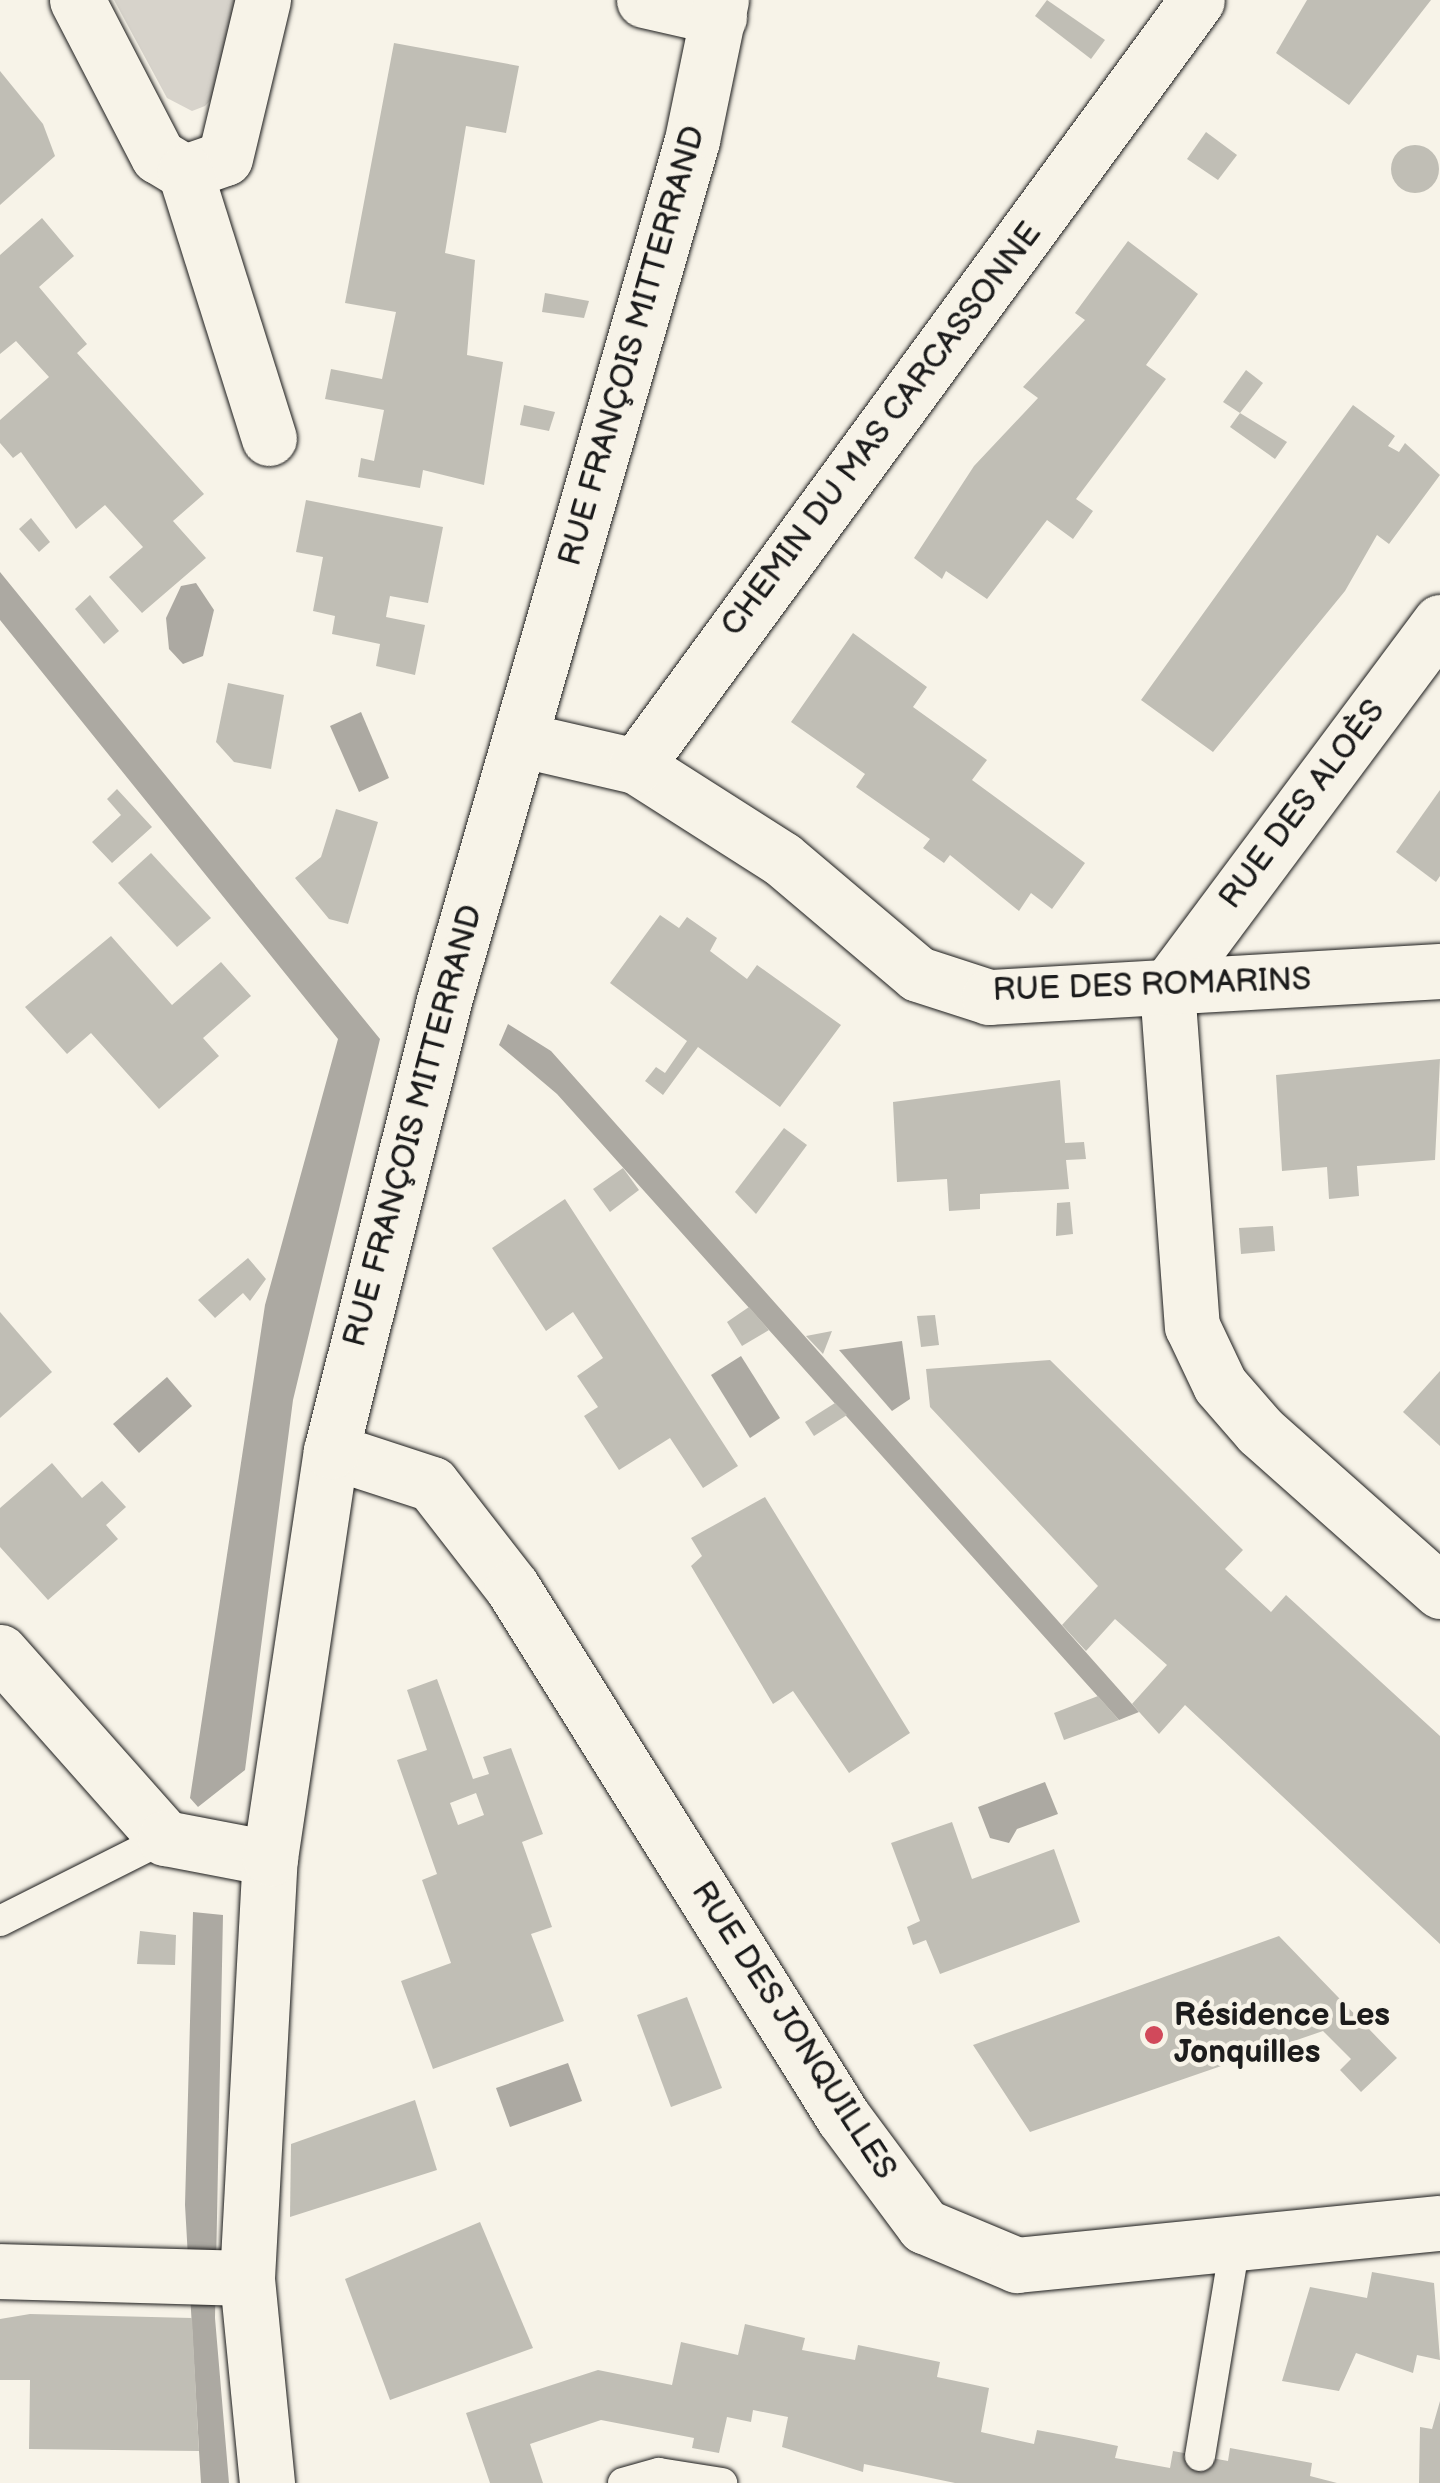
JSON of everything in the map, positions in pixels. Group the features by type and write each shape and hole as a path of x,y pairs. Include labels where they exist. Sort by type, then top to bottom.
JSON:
{"street":[{"path":"77,0 158,156 184,172 269,438"},
{"path":"184,172 225,158 264,0"},
{"path":"644,0 720,9"},
{"name":"CHEMIN DU MAS CARCASSONNE","path":"636,766 1197,0"},
{"name":"RUE FRANÇOIS MITTERRAND","path":"267,2483 247,2278 270,1858 331,1451 442,1004 523,740 720,9"},
{"name":"RUE DES ALOÈS","path":"1167,988 1440,622"},
{"path":"523,740 636,766"},
{"name":"RUE DES ROMARINS","path":"636,766 782,859 918,974 990,998 1440,971"},
{"path":"1167,988 1192,1326 1220,1386 1260,1431 1440,1591"},
{"name":"RUE DES JONQUILLES","path":"331,1451 432,1484 512,1586 843,2117 924,2226 1017,2265 1440,2223"},
{"path":"0,1652 165,1838 270,1858"},
{"path":"0,2270 247,2278"}],"lane":[{"path":"0,1921 165,1838"},
{"path":"1200,2456 1234,2244"},
{"path":"623,2483 659,2473 722,2483"}],"shaded area":[{"path":"114,0 240,0 224,86 205,106 192,111 167,98"},
{"path":"0,572 380,1039 293,1400 245,1770 198,1807 190,1798 265,1305 338,1039 0,620"},
{"path":"196,583 214,610 203,656 183,664 169,649 166,618 181,586"},
{"path":"361,712 389,778 359,792 330,726"},
{"path":"508,1024 551,1051 1139,1712 1119,1720 557,1094 499,1045"},
{"path":"902,1341 910,1399 892,1411 839,1350"},
{"path":"741,1356 780,1418 750,1438 711,1375"},
{"path":"167,1377 192,1406 139,1453 113,1424"},
{"path":"1045,1782 1058,1814 1017,1829 1009,1843 990,1838 978,1807"},
{"path":"193,1912 223,1915 215,2318 229,2483 201,2483 185,2205"},
{"path":"568,2063 582,2101 510,2127 496,2088"}],"building":[{"path":"1047,0 1105,40 1091,59 1035,16"},
{"path":"1307,0 1431,0 1349,105 1276,53"},
{"path":"394,43 519,66 506,133 466,126 445,253 475,260 467,355 503,362 484,485 423,470 420,488 358,477 361,458 374,461 384,410 325,399 331,369 382,379 396,312 345,303"},
{"path":"0,71 43,124 55,156 0,205"},
{"path":"1206,132 1237,155 1218,180 1187,159"},
{"path":"1415,145 1432,152 1439,169 1432,186 1415,193 1398,186 1391,169 1398,152"},
{"path":"42,218 74,256 39,287 87,344 77,353 204,494 173,521 206,558 142,613 109,577 143,547 105,505 76,529 21,452 13,458 0,443 0,420 49,377 16,341 0,354 0,255"},
{"path":"1128,241 1198,294 1146,365 1166,379 1076,499 1093,511 1073,539 1047,520 987,599 946,571 942,579 914,558 974,466 1038,398 1023,387 1085,320 1075,313"},
{"path":"545,293 589,301 584,318 542,312"},
{"path":"1246,370 1263,383 1240,413 1223,402"},
{"path":"524,405 555,412 549,431 520,425"},
{"path":"1353,405 1395,436 1388,446 1399,452 1405,443 1440,475 1389,544 1377,535 1345,591 1213,752 1141,700"},
{"path":"1240,413 1287,442 1275,459 1230,427"},
{"path":"306,500 443,527 428,603 390,596 386,617 425,625 415,675 376,666 380,644 332,634 335,616 313,611 323,557 296,552"},
{"path":"31,518 50,542 39,552 19,529"},
{"path":"90,595 119,631 104,644 75,609"},
{"path":"853,633 927,687 913,707 987,760 972,780 1085,863 1052,909 1031,893 1019,911 950,855 944,863 923,848 930,839 856,787 865,774 791,722"},
{"path":"228,683 284,695 271,769 234,762 216,742"},
{"path":"117,789 152,827 112,863 92,842 121,815 107,799"},
{"path":"1440,790 1440,876 1436,882 1396,852"},
{"path":"336,809 378,822 348,924 329,919 295,878 321,857"},
{"path":"151,853 211,918 177,947 118,883"},
{"path":"660,915 679,928 687,917 717,938 710,951 747,979 757,965 841,1025 780,1107 698,1047 663,1095 645,1081 656,1067 665,1073 687,1041 610,983"},
{"path":"111,936 172,1005 221,962 251,996 203,1038 219,1056 159,1109 91,1033 67,1054 25,1007"},
{"path":"1440,1059 1435,1160 1357,1166 1359,1196 1329,1199 1327,1167 1282,1171 1276,1075"},
{"path":"1060,1080 1065,1143 1084,1142 1086,1159 1066,1160 1069,1189 980,1194 980,1209 949,1211 947,1179 897,1182 893,1102"},
{"path":"784,1128 807,1145 756,1214 735,1192"},
{"path":"623,1168 639,1190 610,1212 593,1189"},
{"path":"565,1199 738,1466 703,1488 670,1438 619,1470 584,1416 598,1407 577,1376 603,1358 573,1312 546,1331 492,1248"},
{"path":"1070,1202 1073,1234 1056,1236 1057,1203"},
{"path":"1273,1226 1275,1251 1241,1254 1239,1228"},
{"path":"248,1258 266,1279 250,1301 243,1293 215,1318 198,1300"},
{"path":"749,1307 769,1330 742,1346 727,1322"},
{"path":"0,1312 52,1372 0,1418"},
{"path":"935,1315 939,1345 921,1347 917,1316"},
{"path":"832,1331 823,1354 806,1336"},
{"path":"1050,1360 1243,1550 1225,1569 1271,1612 1286,1595 1440,1736 1440,1944 1185,1705 1159,1734 1132,1704 1167,1665 1115,1619 1086,1651 1062,1625 1098,1586 930,1407 926,1369"},
{"path":"1440,1371 1440,1446 1403,1412"},
{"path":"835,1403 847,1415 814,1436 805,1422"},
{"path":"52,1463 82,1498 102,1481 126,1507 106,1525 118,1539 48,1600 0,1547 0,1508"},
{"path":"765,1497 910,1733 849,1773 793,1691 773,1704 691,1566 702,1556 691,1538"},
{"path":"437,1679 473,1779 489,1774 483,1757 511,1748 543,1834 522,1842 552,1927 531,1934 564,2021 433,2069 401,1981 451,1963 422,1880 437,1874 397,1760 427,1750 407,1690","holes":["476,1793 484,1815 458,1825 450,1803"]},
{"path":"1098,1696 1119,1720 1064,1740 1054,1713"},
{"path":"952,1822 972,1879 1054,1849 1080,1922 940,1974 926,1940 913,1945 907,1927 920,1921 891,1843"},
{"path":"140,1931 176,1935 175,1965 137,1964"},
{"name":"Résidence Les Jonquilles","path":"1279,1936 1397,2058 1361,2092 1340,2070 1351,2059 1323,2031 1030,2132 973,2045"},
{"path":"687,1997 722,2088 671,2107 637,2015"},
{"path":"415,2100 437,2170 290,2217 291,2144"},
{"path":"480,2222 533,2348 390,2400 345,2279"},
{"path":"1372,2272 1434,2283 1440,2360 1417,2355 1413,2373 1356,2353 1339,2391 1282,2381 1310,2287 1367,2298"},
{"path":"30,2314 192,2318 199,2451 29,2449 30,2380 0,2380 0,2319"},
{"path":"745,2324 805,2338 802,2350 855,2360 858,2345 940,2362 937,2377 989,2388 981,2432 1034,2444 1037,2430 1074,2437 1118,2446 1115,2458 1170,2468 1173,2451 1228,2461 1230,2448 1312,2463 1310,2476 1337,2483 955,2483 864,2464 863,2472 782,2447 788,2417 753,2410 751,2422 727,2417 719,2453 692,2448 694,2438 601,2420 530,2444 543,2483 490,2483 466,2413 598,2370 672,2385 681,2342 738,2355"},
{"path":"1440,2401 1440,2483 1419,2483 1420,2427 1432,2429"}],"place":[{"name":"Résidence Les Jonquilles","path":"1154,2035"}]}
